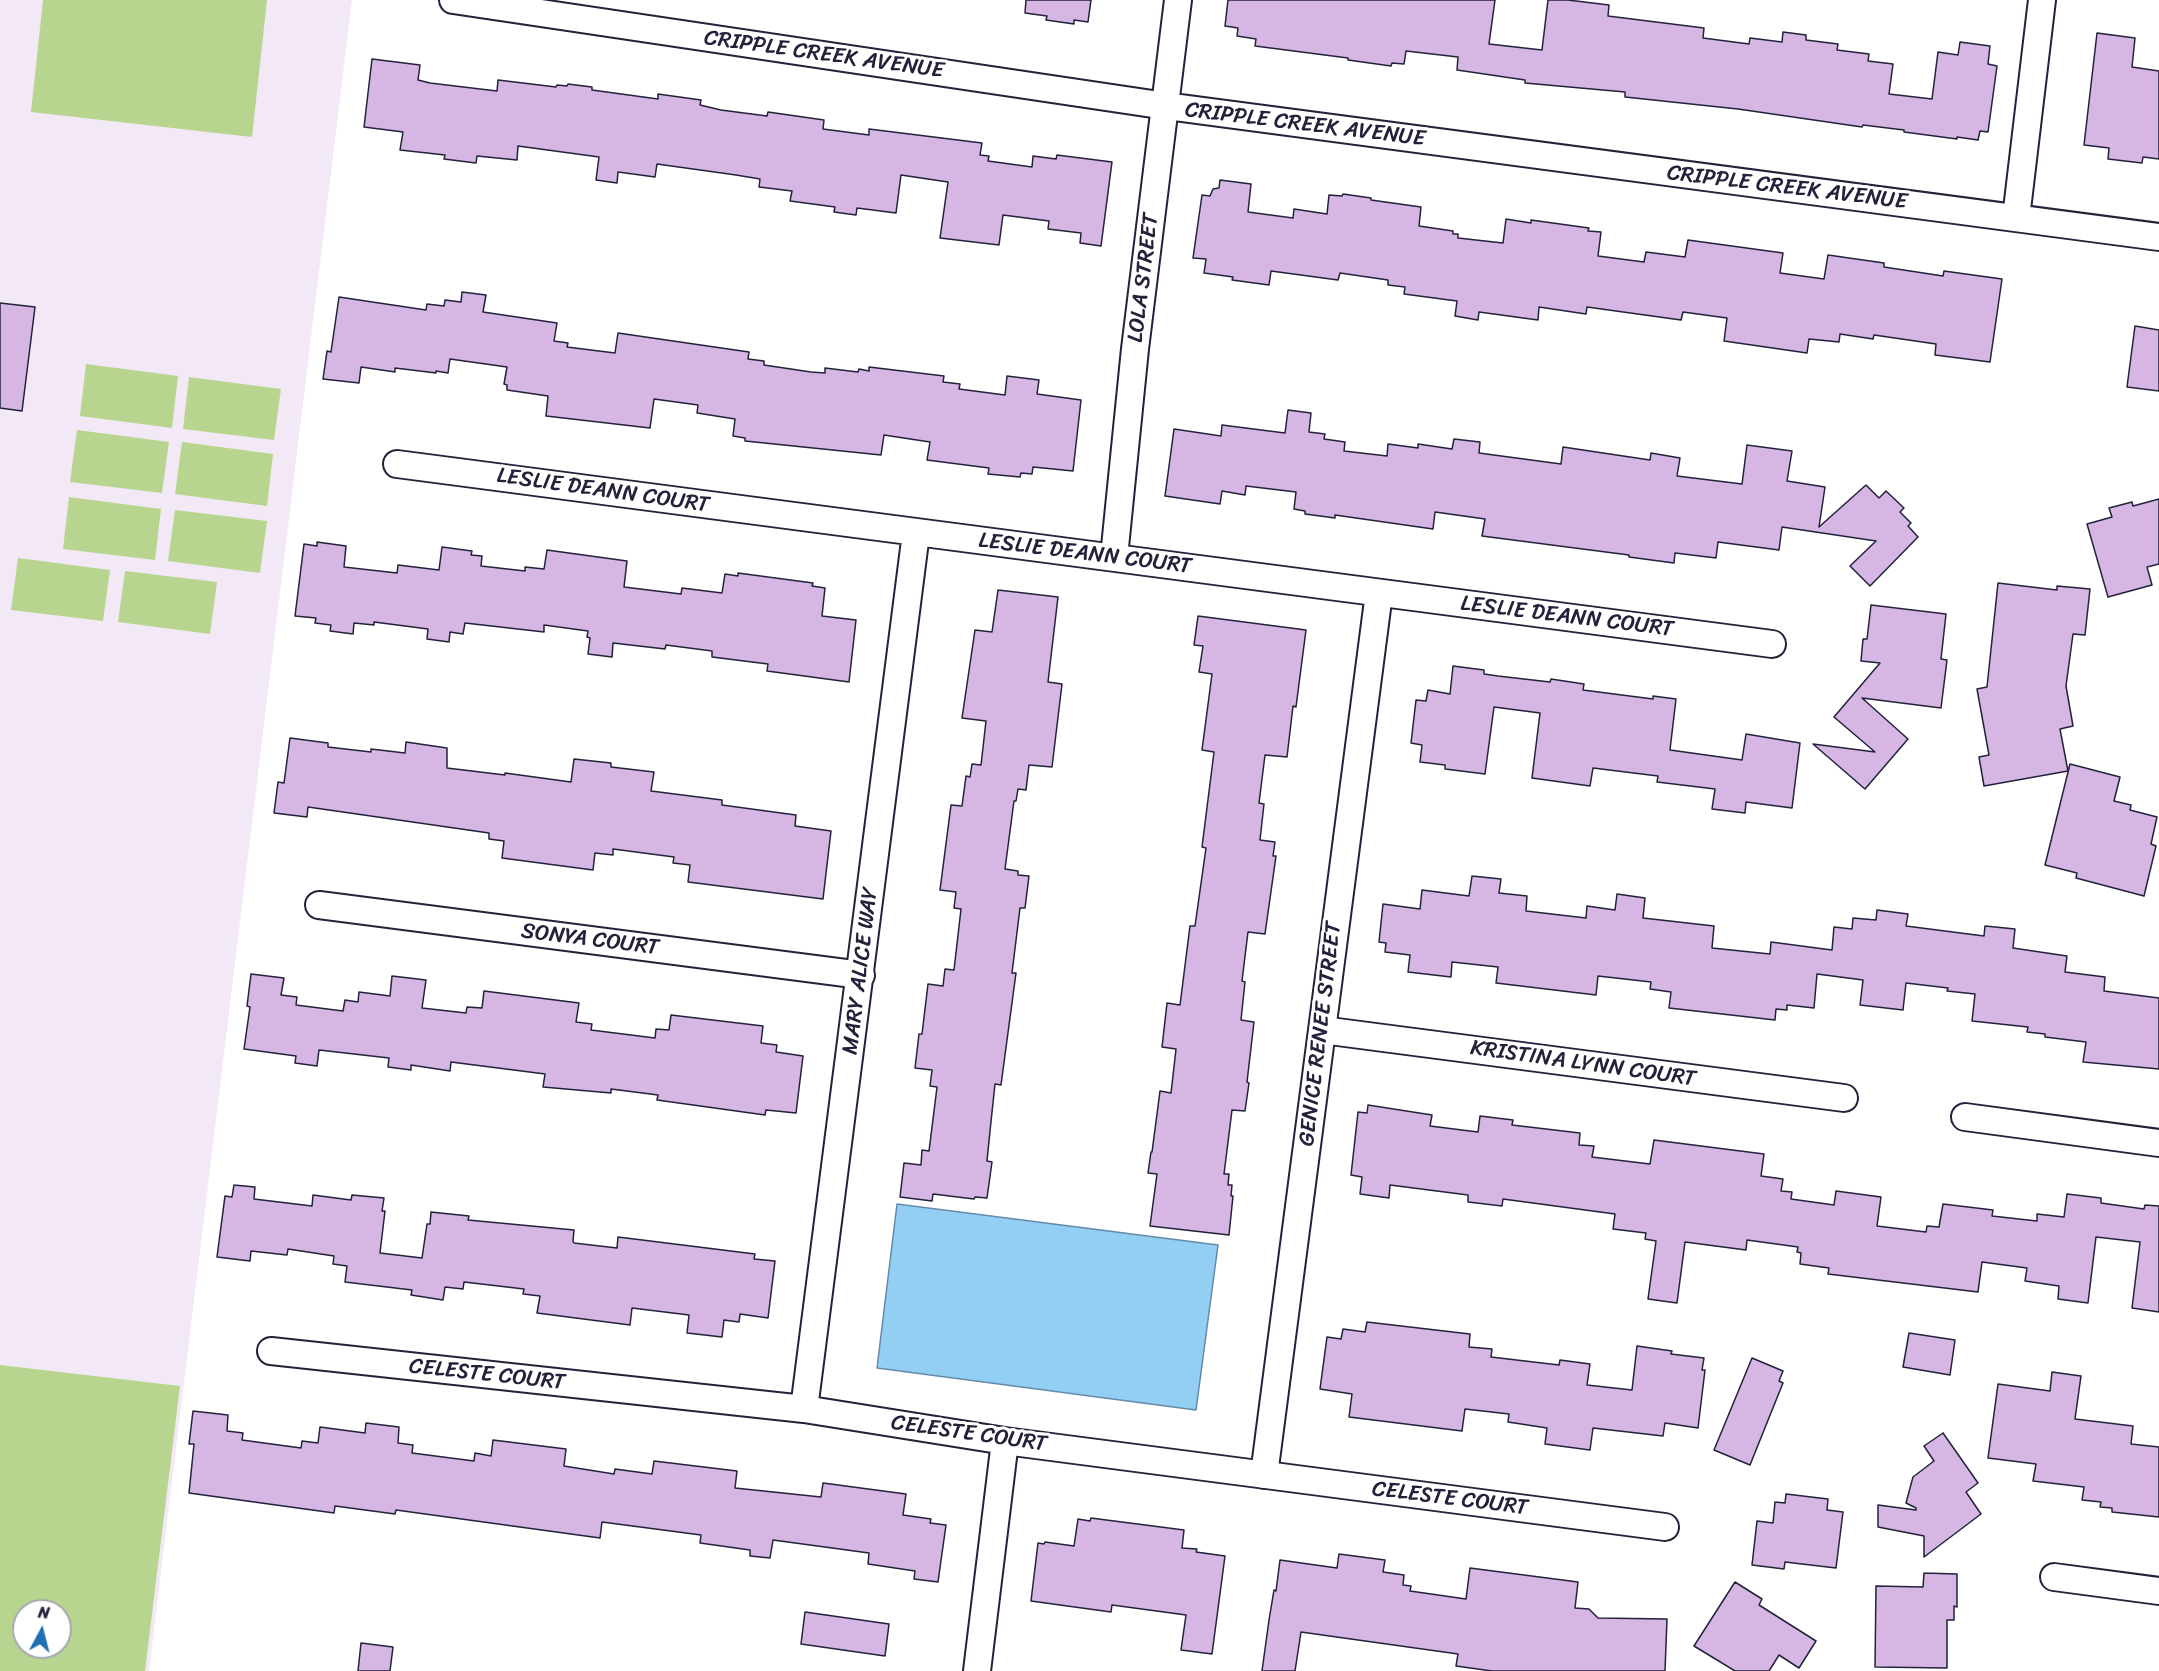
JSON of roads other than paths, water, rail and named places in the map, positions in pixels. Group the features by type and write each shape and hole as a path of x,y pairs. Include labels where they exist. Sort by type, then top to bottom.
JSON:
{"street":[{"name":"CRIPPLE CREEK AVENUE","path":"453,0 1166,106 2159,237"},
{"name":"LOLA STREET","path":"1114,557 1135,349 1178,0"},
{"path":"2016,218 2042,0"},
{"name":"LESLIE DEANN COURT","path":"397,464 1772,644"},
{"name":"MARY ALICE WAY","path":"804,1409 916,532"},
{"name":"GENICE RENEE STREET","path":"1264,1475 1379,593"},
{"name":"SONYA COURT","path":"319,905 861,975"},
{"name":"KRISTINA LYNN COURT","path":"1322,1030 1844,1098"},
{"path":"1965,1117 2159,1143"},
{"name":"CELESTE COURT","path":"272,1351 804,1409 1005,1441 1665,1527"},
{"path":"977,1671 1005,1441"},
{"path":"2054,1577 2159,1591"}],"water":[{"path":"897,1204 1218,1245 1196,1410 877,1368"}]}
